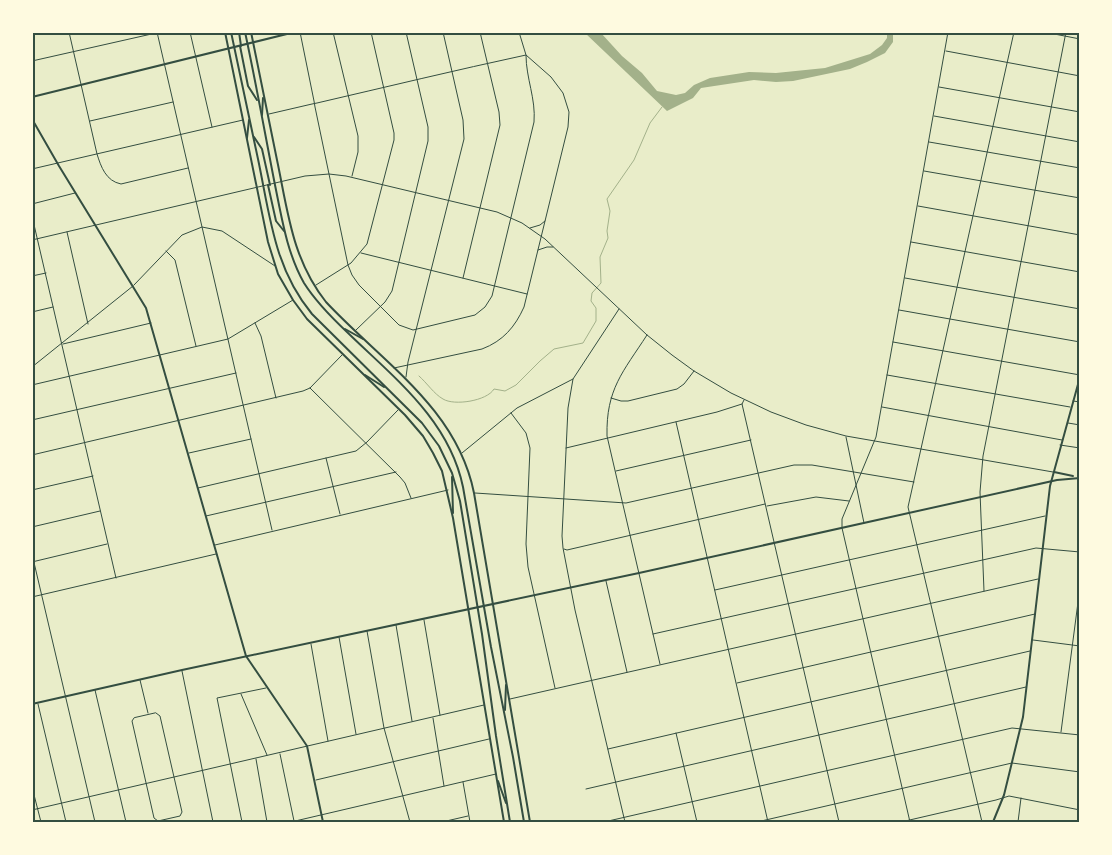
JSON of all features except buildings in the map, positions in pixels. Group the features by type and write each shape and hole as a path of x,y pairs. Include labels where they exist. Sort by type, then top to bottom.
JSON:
{"main road":[{"path":"225,32 268,242 275,267 293,300 307,319 414,426 430,447 442,471 454,518 504,822"},
{"path":"231,32 276,248 284,270 295,290 318,320 431,434 452,473 460,501 510,822"},
{"path":"239,32 248,86 259,104"},
{"path":"245,32 261,118 292,259 305,284 321,306 428,413 445,438 455,458 463,487 524,822"},
{"path":"251,32 294,243 302,263 314,286 331,307 439,414 462,453 471,477 530,822"},
{"path":"32,97 295,32"},
{"path":"261,118 264,93"},
{"path":"247,142 249,118"},
{"path":"32,119 146,308 246,656 307,746 323,822"},
{"path":"253,135 263,152 276,221 285,233"},
{"path":"342,328 365,340"},
{"path":"361,372 389,390"},
{"path":"993,822 1003,798 1021,728 1051,481 1080,376"},
{"path":"1053,472 1080,478"},
{"path":"452,473 454,518"},
{"path":"32,704 1076,477"},
{"path":"505,715 506,681"},
{"path":"496,774 508,811"}],"street":[{"path":"69,32 97,154 105,174 114,182 121,184 188,168"},
{"path":"190,32 212,127"},
{"path":"300,32 348,265 357,282 399,325 416,330 475,315 489,302 535,113 526,69 526,55 519,32"},
{"path":"333,32 358,140 358,152 352,177"},
{"path":"314,286 348,265 361,253 369,239 394,136 371,32"},
{"path":"355,331 387,300 392,291 428,138 428,127 406,32"},
{"path":"405,379 464,134 463,120 443,32"},
{"path":"464,278 500,125 499,112 480,32"},
{"path":"910,821 842,528 842,515 874,441 882,407 948,32"},
{"path":"982,822 908,507 1014,32"},
{"path":"1044,32 1080,39"},
{"path":"984,591 980,497 982,460 1066,32"},
{"path":"32,61 157,33 272,530"},
{"path":"945,51 1080,76"},
{"path":"268,114 526,55"},
{"path":"394,368 482,350 499,341 519,318 524,307 568,128 569,112 563,93 557,83 526,55"},
{"path":"939,87 1080,112"},
{"path":"89,121 173,102"},
{"path":"934,116 1080,142"},
{"path":"32,169 243,120"},
{"path":"929,142 1080,168"},
{"path":"924,171 1080,198"},
{"path":"32,240 305,176 329,174 352,177 480,208 510,217 530,228 554,247 647,336 694,371 745,400 798,422 846,436 1053,472"},
{"path":"32,204 75,193"},
{"path":"918,206 1080,235"},
{"path":"32,216 116,578"},
{"path":"530,228 540,225 546,220"},
{"path":"32,367 133,286 182,235 202,227 222,231 275,267"},
{"path":"67,232 88,324"},
{"path":"911,242 1080,272"},
{"path":"538,250 554,247"},
{"path":"166,251 175,260 196,346"},
{"path":"361,253 527,294"},
{"path":"32,276 46,273"},
{"path":"905,278 1080,309"},
{"path":"32,385 228,339 293,300"},
{"path":"32,312 54,307"},
{"path":"619,309 573,379 569,393 562,548 625,822"},
{"path":"899,310 1080,342"},
{"path":"62,344 151,323"},
{"path":"255,323 262,336 276,398"},
{"path":"647,336 615,385 610,398 607,418 608,438 615,471 660,665"},
{"path":"893,342 1080,376"},
{"path":"32,455 303,391 310,388 343,355"},
{"path":"610,398 628,401 677,389 684,384 694,371"},
{"path":"32,420 236,373"},
{"path":"888,375 1071,408"},
{"path":"462,453 524,404 573,379"},
{"path":"310,388 396,472 405,483 411,498"},
{"path":"566,448 737,407 745,400"},
{"path":"1073,401 1080,402"},
{"path":"742,404 839,822"},
{"path":"882,407 1062,440"},
{"path":"197,488 356,451 399,410"},
{"path":"511,413 526,433 530,448 526,544 528,567 555,689"},
{"path":"676,422 767,821"},
{"path":"1067,423 1080,425"},
{"path":"846,436 864,523"},
{"path":"188,454 251,439"},
{"path":"615,471 751,440"},
{"path":"1060,445 1080,448"},
{"path":"326,458 340,515"},
{"path":"474,493 623,504 794,465 812,465 914,482"},
{"path":"205,516 396,472"},
{"path":"32,490 93,476"},
{"path":"214,545 448,490"},
{"path":"766,507 816,496 848,501"},
{"path":"562,548 567,550 765,504"},
{"path":"32,527 101,510"},
{"path":"714,590 1046,516"},
{"path":"33,561 108,544"},
{"path":"653,634 1042,547 1080,552"},
{"path":"32,554 95,822"},
{"path":"32,597 216,554"},
{"path":"510,699 1038,579"},
{"path":"606,580 627,672"},
{"path":"1061,733 1080,587"},
{"path":"736,684 1035,614"},
{"path":"423,619 440,715"},
{"path":"396,625 412,722"},
{"path":"367,631 384,728 410,822"},
{"path":"339,637 356,735"},
{"path":"1032,640 1080,646"},
{"path":"310,643 328,742"},
{"path":"608,748 1031,650"},
{"path":"182,670 213,822"},
{"path":"140,680 148,714"},
{"path":"586,789 1027,687"},
{"path":"242,822 217,698 267,688"},
{"path":"95,690 126,822"},
{"path":"240,694 267,756"},
{"path":"38,703 66,822"},
{"path":"32,810 484,705"},
{"path":"156,712 160,716 174,777 182,812 180,816 155,820 132,721 134,718 156,712"},
{"path":"432,717 444,787"},
{"path":"604,822 1012,728 1080,735"},
{"path":"676,733 696,822"},
{"path":"315,780 490,739"},
{"path":"279,753 294,822"},
{"path":"255,758 267,822"},
{"path":"757,822 1012,763 1080,772"},
{"path":"290,822 496,774"},
{"path":"463,782 470,822"},
{"path":"32,787 41,822"},
{"path":"901,822 1009,796 1080,810"},
{"path":"1018,822 1020,798"},
{"path":"442,822 469,816"},
{"path":"172,818 173,822"}],"shaded area":[{"path":"585,33 601,33 622,56 642,73 657,91 676,95 685,93 694,85 710,78 749,72 776,73 825,68 870,54 882,45 887,38 887,33 893,33 893,42 885,53 850,69 793,81 754,80 701,88 693,98 667,111"}],"waterway":[{"path":"419,376 443,399 455,402 470,401 485,397 494,389 505,391 516,385 554,349 583,343 596,321 596,308 591,301 592,293 601,283 600,257 608,238 607,231 610,211 607,199 634,160 650,123 662,107"}]}
